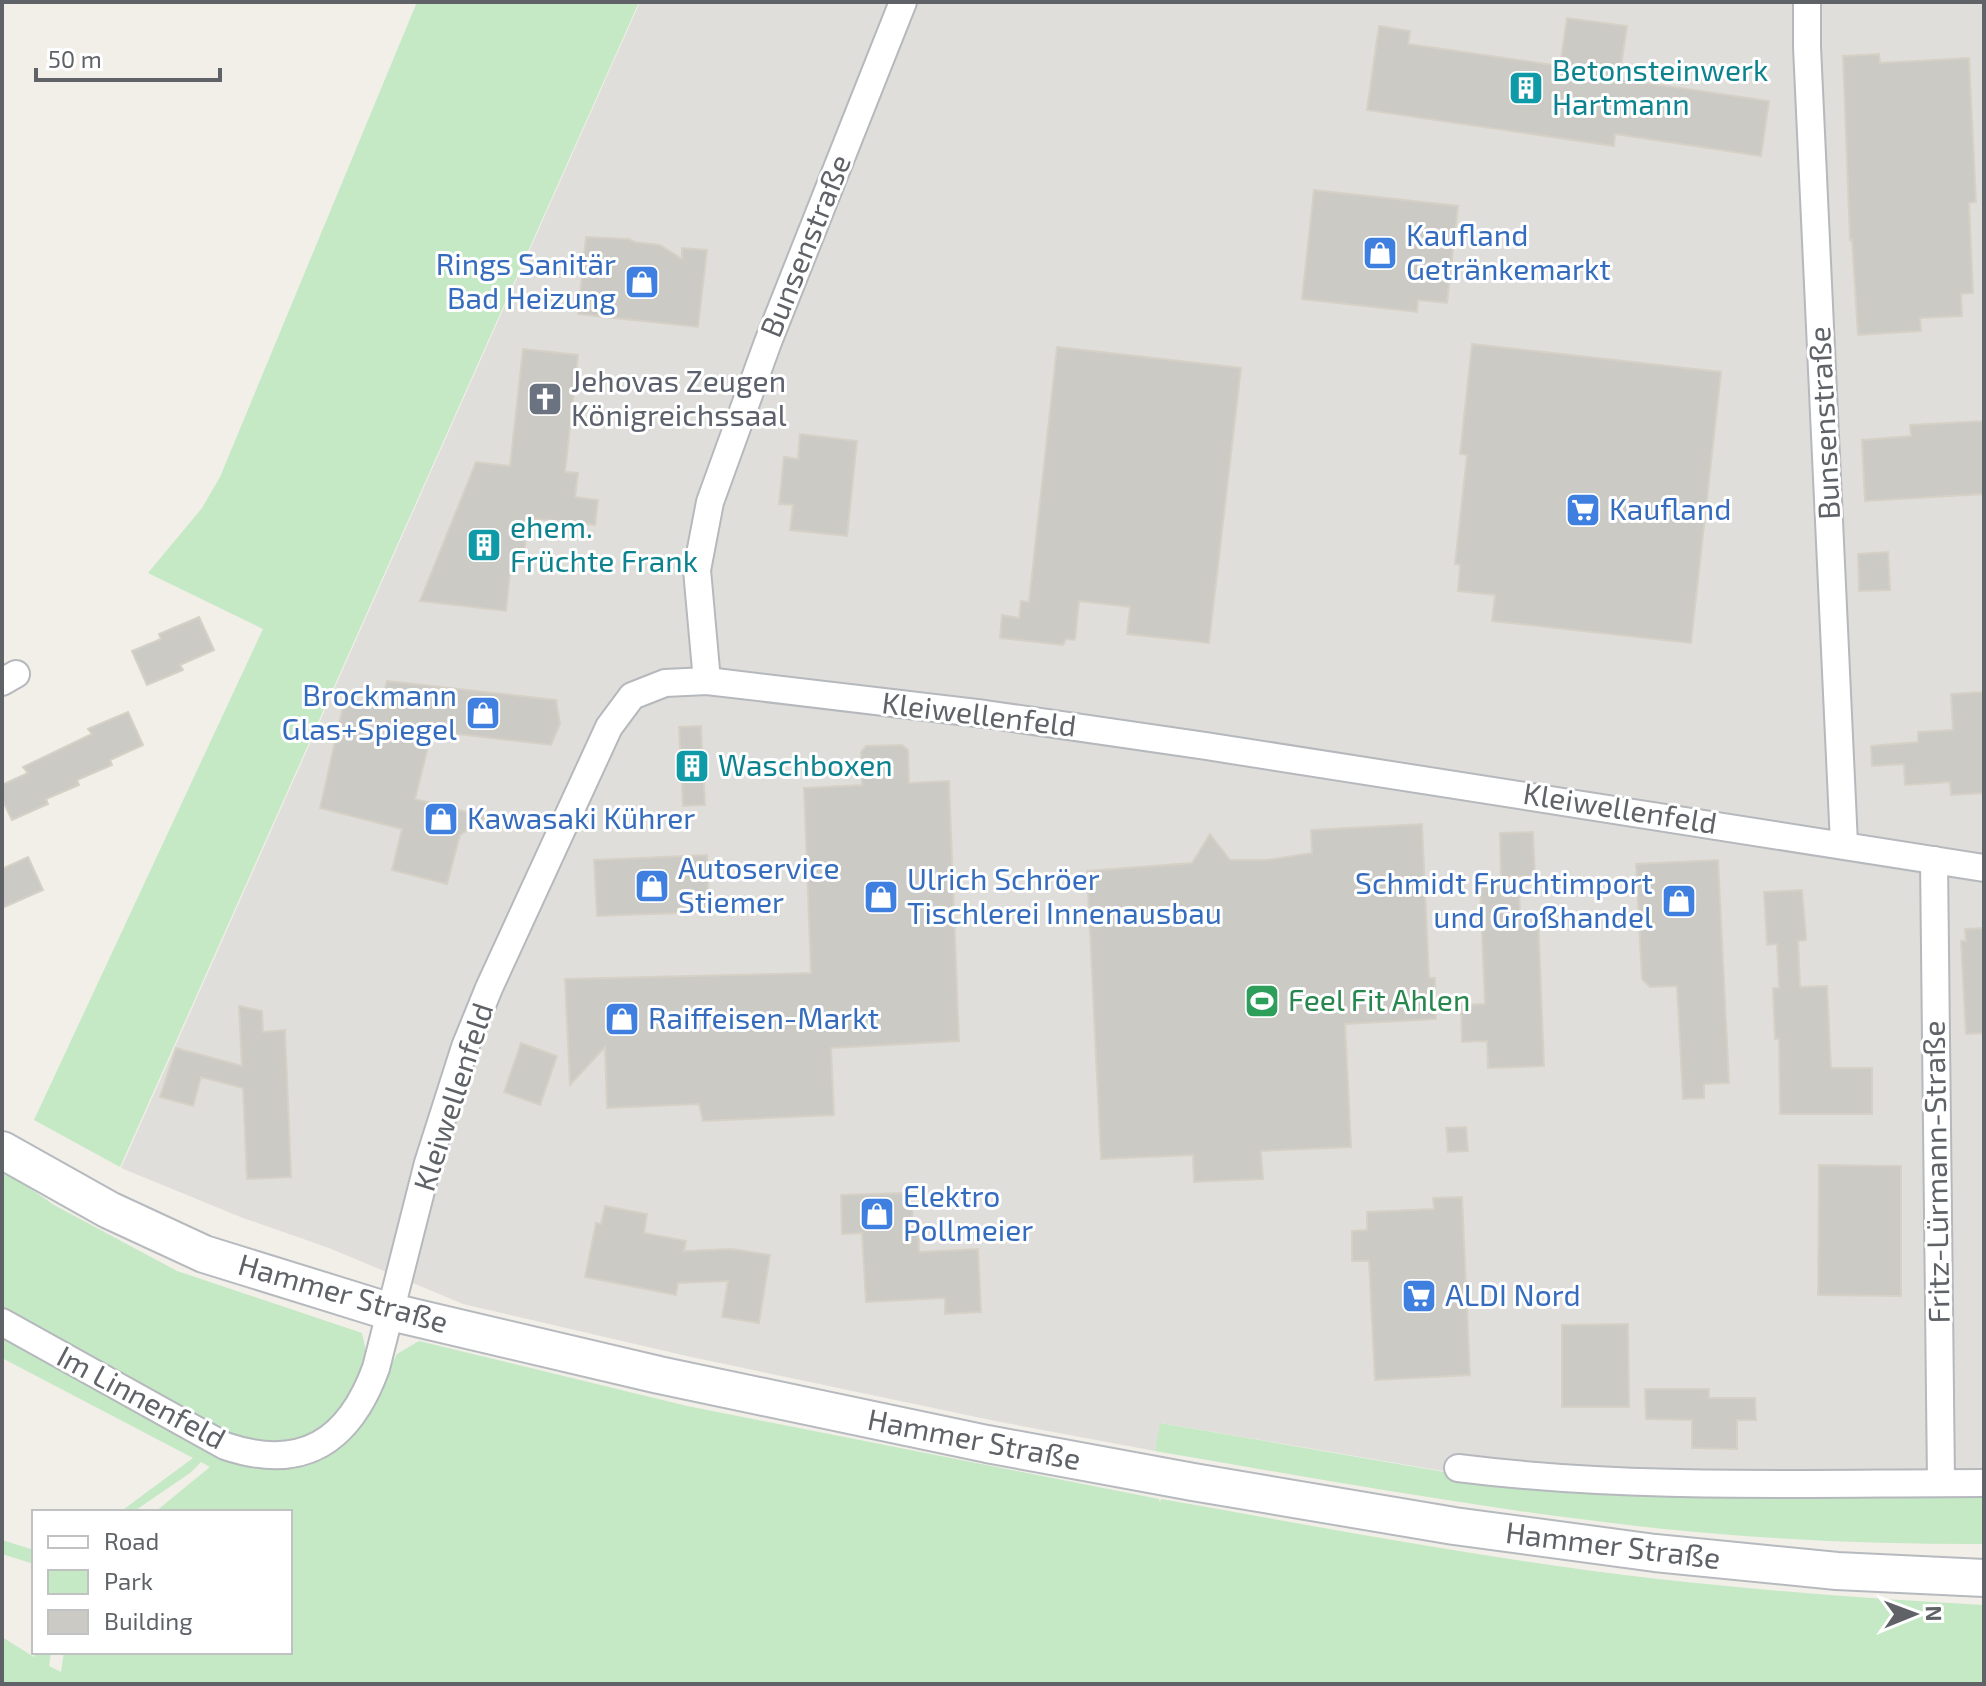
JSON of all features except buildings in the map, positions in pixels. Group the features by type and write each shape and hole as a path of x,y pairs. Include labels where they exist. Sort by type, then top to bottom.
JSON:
{"main road":[{"name":"Hammer Straße","path":"2,1150 109,1210 204,1254 391,1312 659,1375 987,1444 1454,1526 1655,1553 1837,1571 1984,1578"}],"street":[{"name":"Bunsenstraße","path":"707,681 697,570 710,502 768,342 903,2"},
{"name":"Bunsenstraße","path":"1807,2 1844,844"},
{"name":"Kleiwellenfeld","path":"391,1312 428,1163 465,1047 495,974 609,727 632,696 665,683 707,681 985,714 1191,743 1984,868"},
{"name":"Fritz-Lürmann-Straße","path":"1934,860 1941,1483"},
{"name":"Im Linnenfeld","path":"2,1322 225,1446 268,1456 308,1451 339,1433 371,1383 391,1312"},
{"path":"1458,1468 1644,1483 1984,1483"}],"shaded area":[{"path":"640,2 1984,2 1984,1494 1507,1482 1161,1423 1155,1451 691,1357 463,1304 329,1248 243,1218 121,1168"}],"green space":[{"path":"417,2 639,2 120,1167 34,1120 263,629 148,573 202,508 220,477"},
{"path":"2,1169 54,1205 177,1271 362,1333 366,1360 348,1402 328,1424 305,1440 277,1445 245,1439 230,1435 2,1311"},
{"path":"2,1336 226,1458 261,1467 310,1461 348,1441 397,1354 419,1341 687,1406 1159,1499 1160,1503 1161,1499 1409,1543 1595,1571 1780,1591 1984,1605 1984,1684 2,1684 2,1637 34,1657 35,1654 51,1654 49,1666 61,1672 64,1654 292,1654 292,1510 157,1510 210,1467 201,1462 136,1510 123,1510 193,1458 2,1358"},
{"path":"1160,1423 1508,1483 1984,1494 1984,1544 1744,1536 1600,1522 1472,1504 1155,1451"},
{"path":"2,1540 32,1549 32,1563 2,1554"}],"place":[{"name":"Betonsteinwerk Hartmann","path":"1526,88"},
{"name":"Kaufland Getränkemarkt","path":"1380,253"},
{"name":"Rings Sanitär Bad Heizung","path":"642,282"},
{"name":"Jehovas Zeugen Königreichssaal","path":"545,399"},
{"name":"Kaufland","path":"1583,510"},
{"name":"ehem. Früchte Frank","path":"484,545"},
{"name":"Brockmann Glas+Spiegel","path":"483,713"},
{"name":"Waschboxen","path":"692,766"},
{"name":"Kawasaki Kührer","path":"441,819"},
{"name":"Autoservice Stiemer","path":"652,886"},
{"name":"Ulrich Schröer Tischlerei Innenausbau","path":"881,897"},
{"name":"Schmidt Fruchtimport und Großhandel","path":"1679,901"},
{"name":"Feel Fit Ahlen","path":"1262,1001"},
{"name":"Raiffeisen-Markt","path":"622,1019"},
{"name":"Elektro Pollmeier","path":"877,1214"},
{"name":"ALDI Nord","path":"1419,1296"}]}
